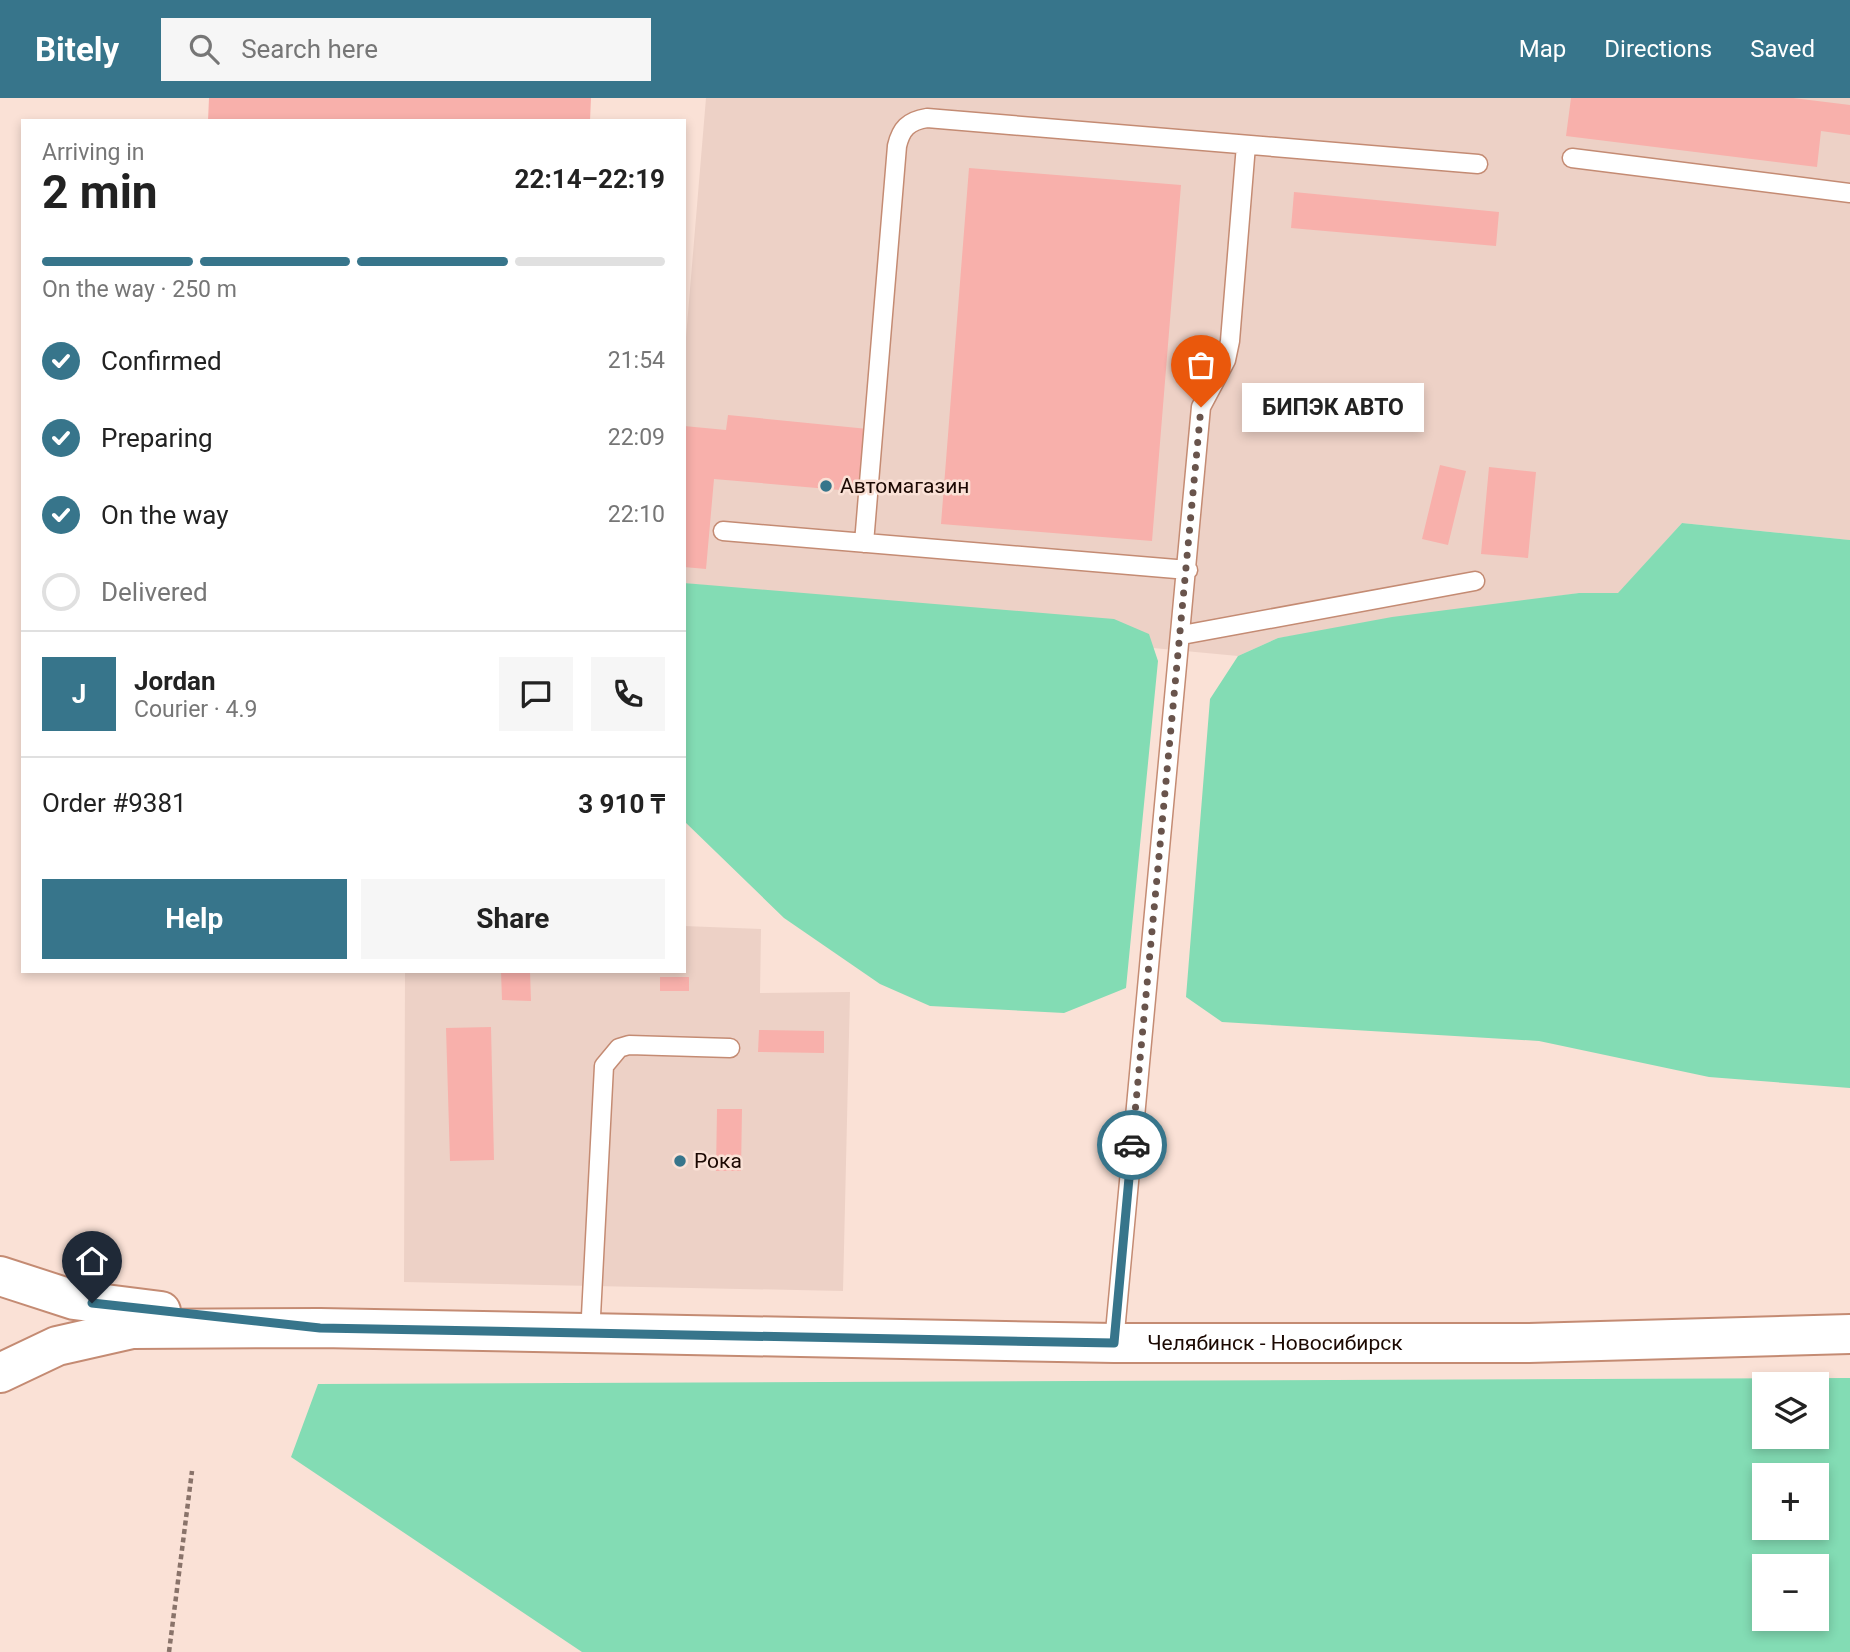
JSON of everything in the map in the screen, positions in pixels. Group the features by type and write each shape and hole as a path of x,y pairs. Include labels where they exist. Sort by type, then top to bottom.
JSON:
{"highway":[{"name":"Челябинск - Новосибирск","path":"0,1276 74,1300 320,1328"},
{"name":"Челябинск - Новосибирск","path":"0,1373 57,1346 132,1329 320,1328 1114,1343 1529,1343 1850,1335"}],"lane":[{"path":"864,543 897,146 905,127 914,120 927,118 1478,164"},
{"path":"1114,1343 1182,635 1201,407 1227,360 1246,145"},
{"path":"1572,159 1850,193"},
{"path":"723,531 1188,570"},
{"path":"1182,635 1475,581"},
{"path":"590,1335 604,1066 619,1048 629,1045 730,1048"}],"path":[{"path":"169,1652 192,1471"}],"shaded area":[{"path":"706,98 1850,98 1850,540 1682,523 1619,593 1579,593 1278,638 1238,656 1153,648 1148,634 686,583 686,337"},
{"path":"686,926 761,929 760,993 850,992 843,1291 404,1282 405,973 686,973"}],"green space":[{"path":"1682,523 1850,540 1850,1088 1709,1077 1539,1041 1222,1022 1186,997 1210,699 1238,656 1278,638 1392,617 1579,593 1618,593"},
{"path":"686,583 1114,619 1149,634 1158,661 1126,988 1064,1013 930,1006 880,984 784,918 686,823"},
{"path":"1752,1378 1752,1449 1829,1449 1829,1378 1850,1378 1850,1652 582,1652 291,1457 318,1384"}],"building":[{"path":"209,98 591,98 590,119 208,119"},
{"path":"1571,98 1793,98 1850,105 1850,135 1821,131 1817,167 1566,136"},
{"path":"969,168 1181,185 1152,541 941,524"},
{"path":"1294,192 1499,212 1496,246 1291,228"},
{"name":"Автомагазин","path":"728,415 868,429 863,492 714,479 706,569 686,567 686,426 726,430"},
{"path":"1440,465 1466,471 1448,545 1422,539"},
{"path":"1489,467 1536,472 1528,558 1481,554"},
{"path":"501,973 530,973 531,1001 502,1000"},
{"path":"660,977 689,977 689,991 660,991"},
{"path":"491,1027 494,1160 450,1161 446,1028"},
{"path":"759,1030 824,1031 824,1053 758,1052"},
{"path":"717,1109 742,1109 741,1171 716,1171"}],"way so far":[{"path":"1132,1145 1188,570 1201,407"}],"place":[{"name":"БИПЭК АВТО","path":"1201,407"},
{"name":"Автомагазин","path":"826,486"},
{"name":"Рока","path":"680,1161"}],"route":[{"path":"92,1303 320,1328 1114,1343 1132,1145"}]}
